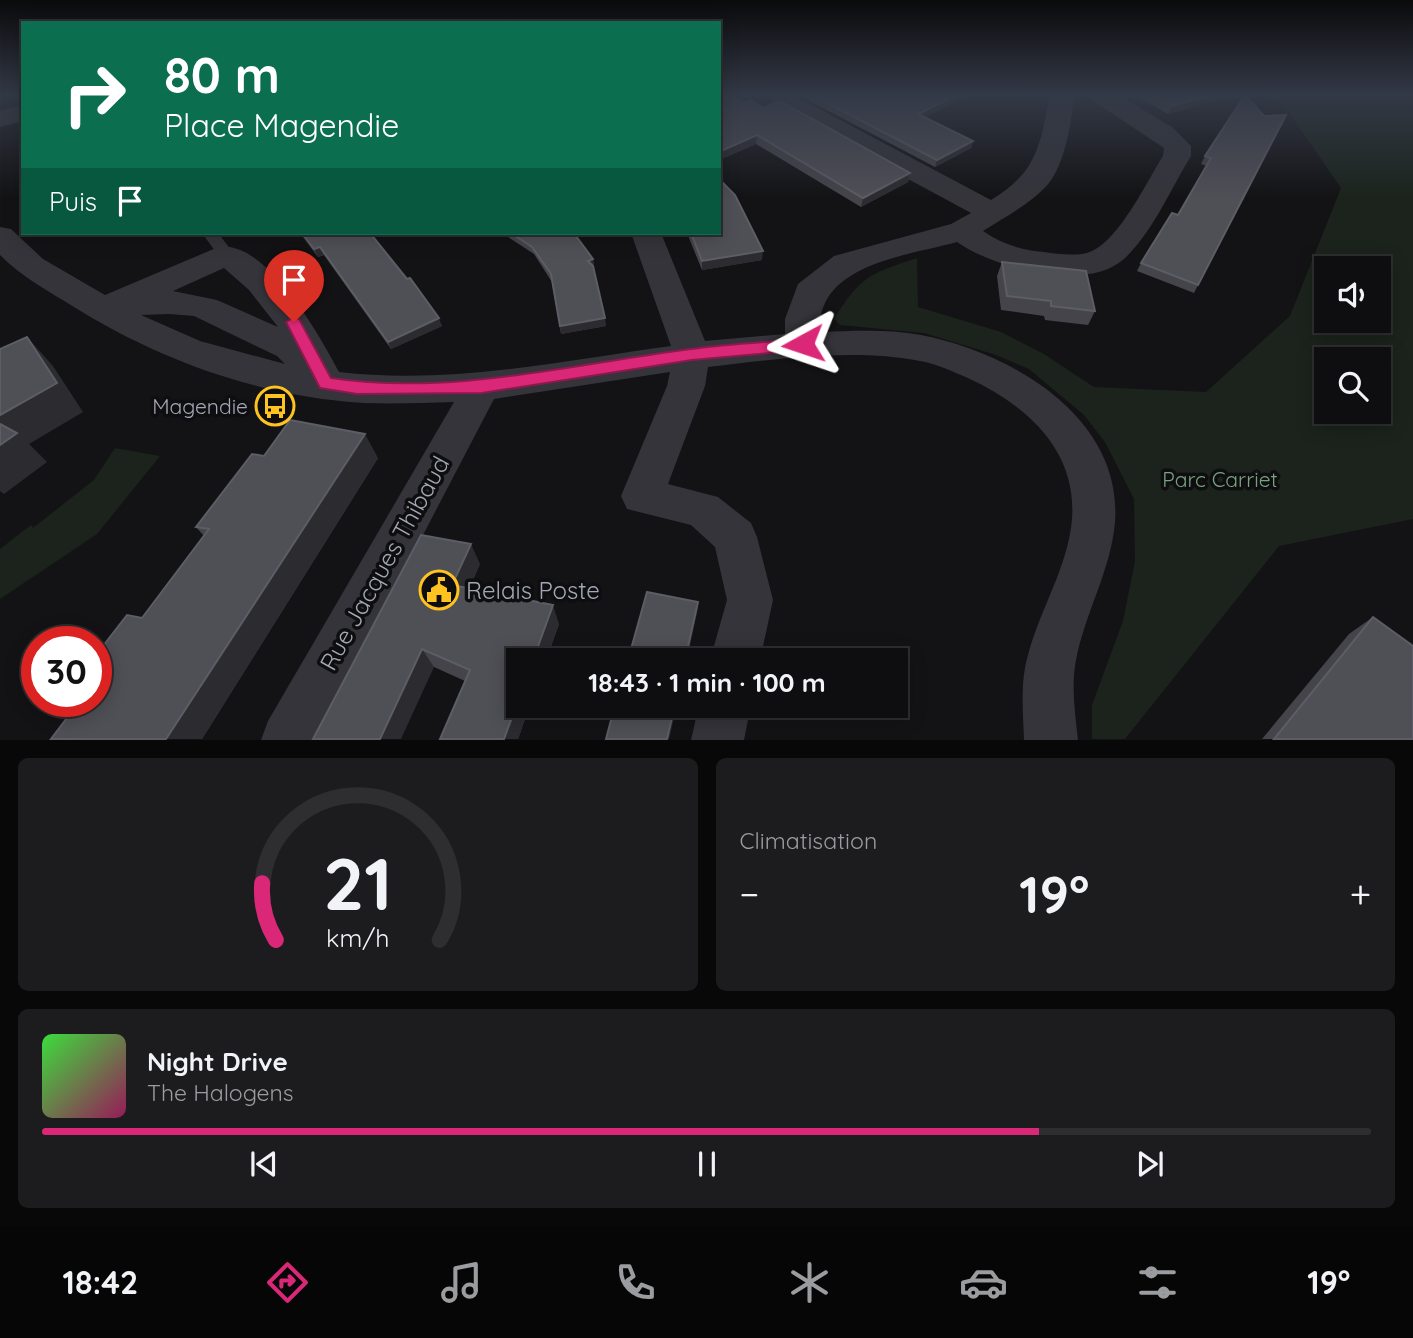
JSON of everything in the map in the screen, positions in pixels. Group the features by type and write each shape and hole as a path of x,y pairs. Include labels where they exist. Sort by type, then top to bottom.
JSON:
{"street":[{"path":"836,130 992,212"},
{"path":"803,344 802,319 810,292 845,263 962,231 1015,198 1038,178 1058,130"},
{"path":"962,231 992,250 1023,261 1079,264 1107,257 1121,243 1177,156 1178,146 1157,130"},
{"path":"647,235 692,355 686,386 642,496 703,510 735,537 750,600 739,648"},
{"path":"0,236 14,273 103,309 148,335 194,354 262,374 357,388 482,387 692,355 803,344 927,349 960,360 1015,386 1040,403 1075,445 1087,470 1095,519 1086,563 1052,656 1049,698 1051,740"},
{"path":"103,309 219,244 286,309 326,383"},
{"path":"103,309 158,302 191,303 205,307 290,347 326,383"},
{"name":"Rue Jacques Thibaud","path":"286,740 482,387"},
{"path":"717,740 722,718"}],"green space":[{"name":"Parc Carriet","path":"1301,130 1413,130 1413,519 1279,546 1125,739 1092,739 1092,705 1123,621 1135,561 1134,499 1105,442 1084,415 1029,369 996,355 924,333 840,325 834,319 859,285 868,278 917,258 918,307 1001,332 1044,354 1094,387 1206,392 1290,316 1341,188"},
{"path":"115,448 160,456 97,534 0,599 0,549 31,525 33,528 94,480"}],"building":[{"path":"721,130 832,130 910,173 863,198 757,135 721,151"},
{"path":"878,130 950,130 973,141 937,160"},
{"path":"1222,130 1278,130 1198,285 1141,263 1172,213 1178,215 1211,158 1205,156"},
{"path":"721,181 735,195 763,251 702,261 692,235 721,235"},
{"path":"304,235 372,235 407,279 410,278 439,318 388,342 320,247 314,249"},
{"path":"514,235 576,236 593,259 588,261 593,266 605,318 560,326 551,274 532,247"},
{"path":"1002,262 1086,271 1095,311 1051,306 1051,301 1007,296"},
{"path":"27,337 57,383 0,415 0,349"},
{"path":"290,420 365,434 166,739 51,739 68,717 112,717 112,634 127,615 142,618 209,529 196,527 252,454 264,456"},
{"path":"0,424 17,433 0,445"},
{"path":"421,535 471,544 452,585 553,605 537,648 506,648 506,718 512,718 504,739 440,739 470,670 422,649 380,739 313,739"},
{"path":"647,592 698,602 688,648 631,648"},
{"path":"1373,617 1413,646 1413,739 1274,739"},
{"path":"612,718 672,718 667,739 606,739"}],"place":[{"name":"Magendie","path":"275,406"},
{"name":"Relais Poste","path":"439,590"}],"route":[{"path":"294,322 326,383 357,388 482,387 692,355 803,344"}]}
